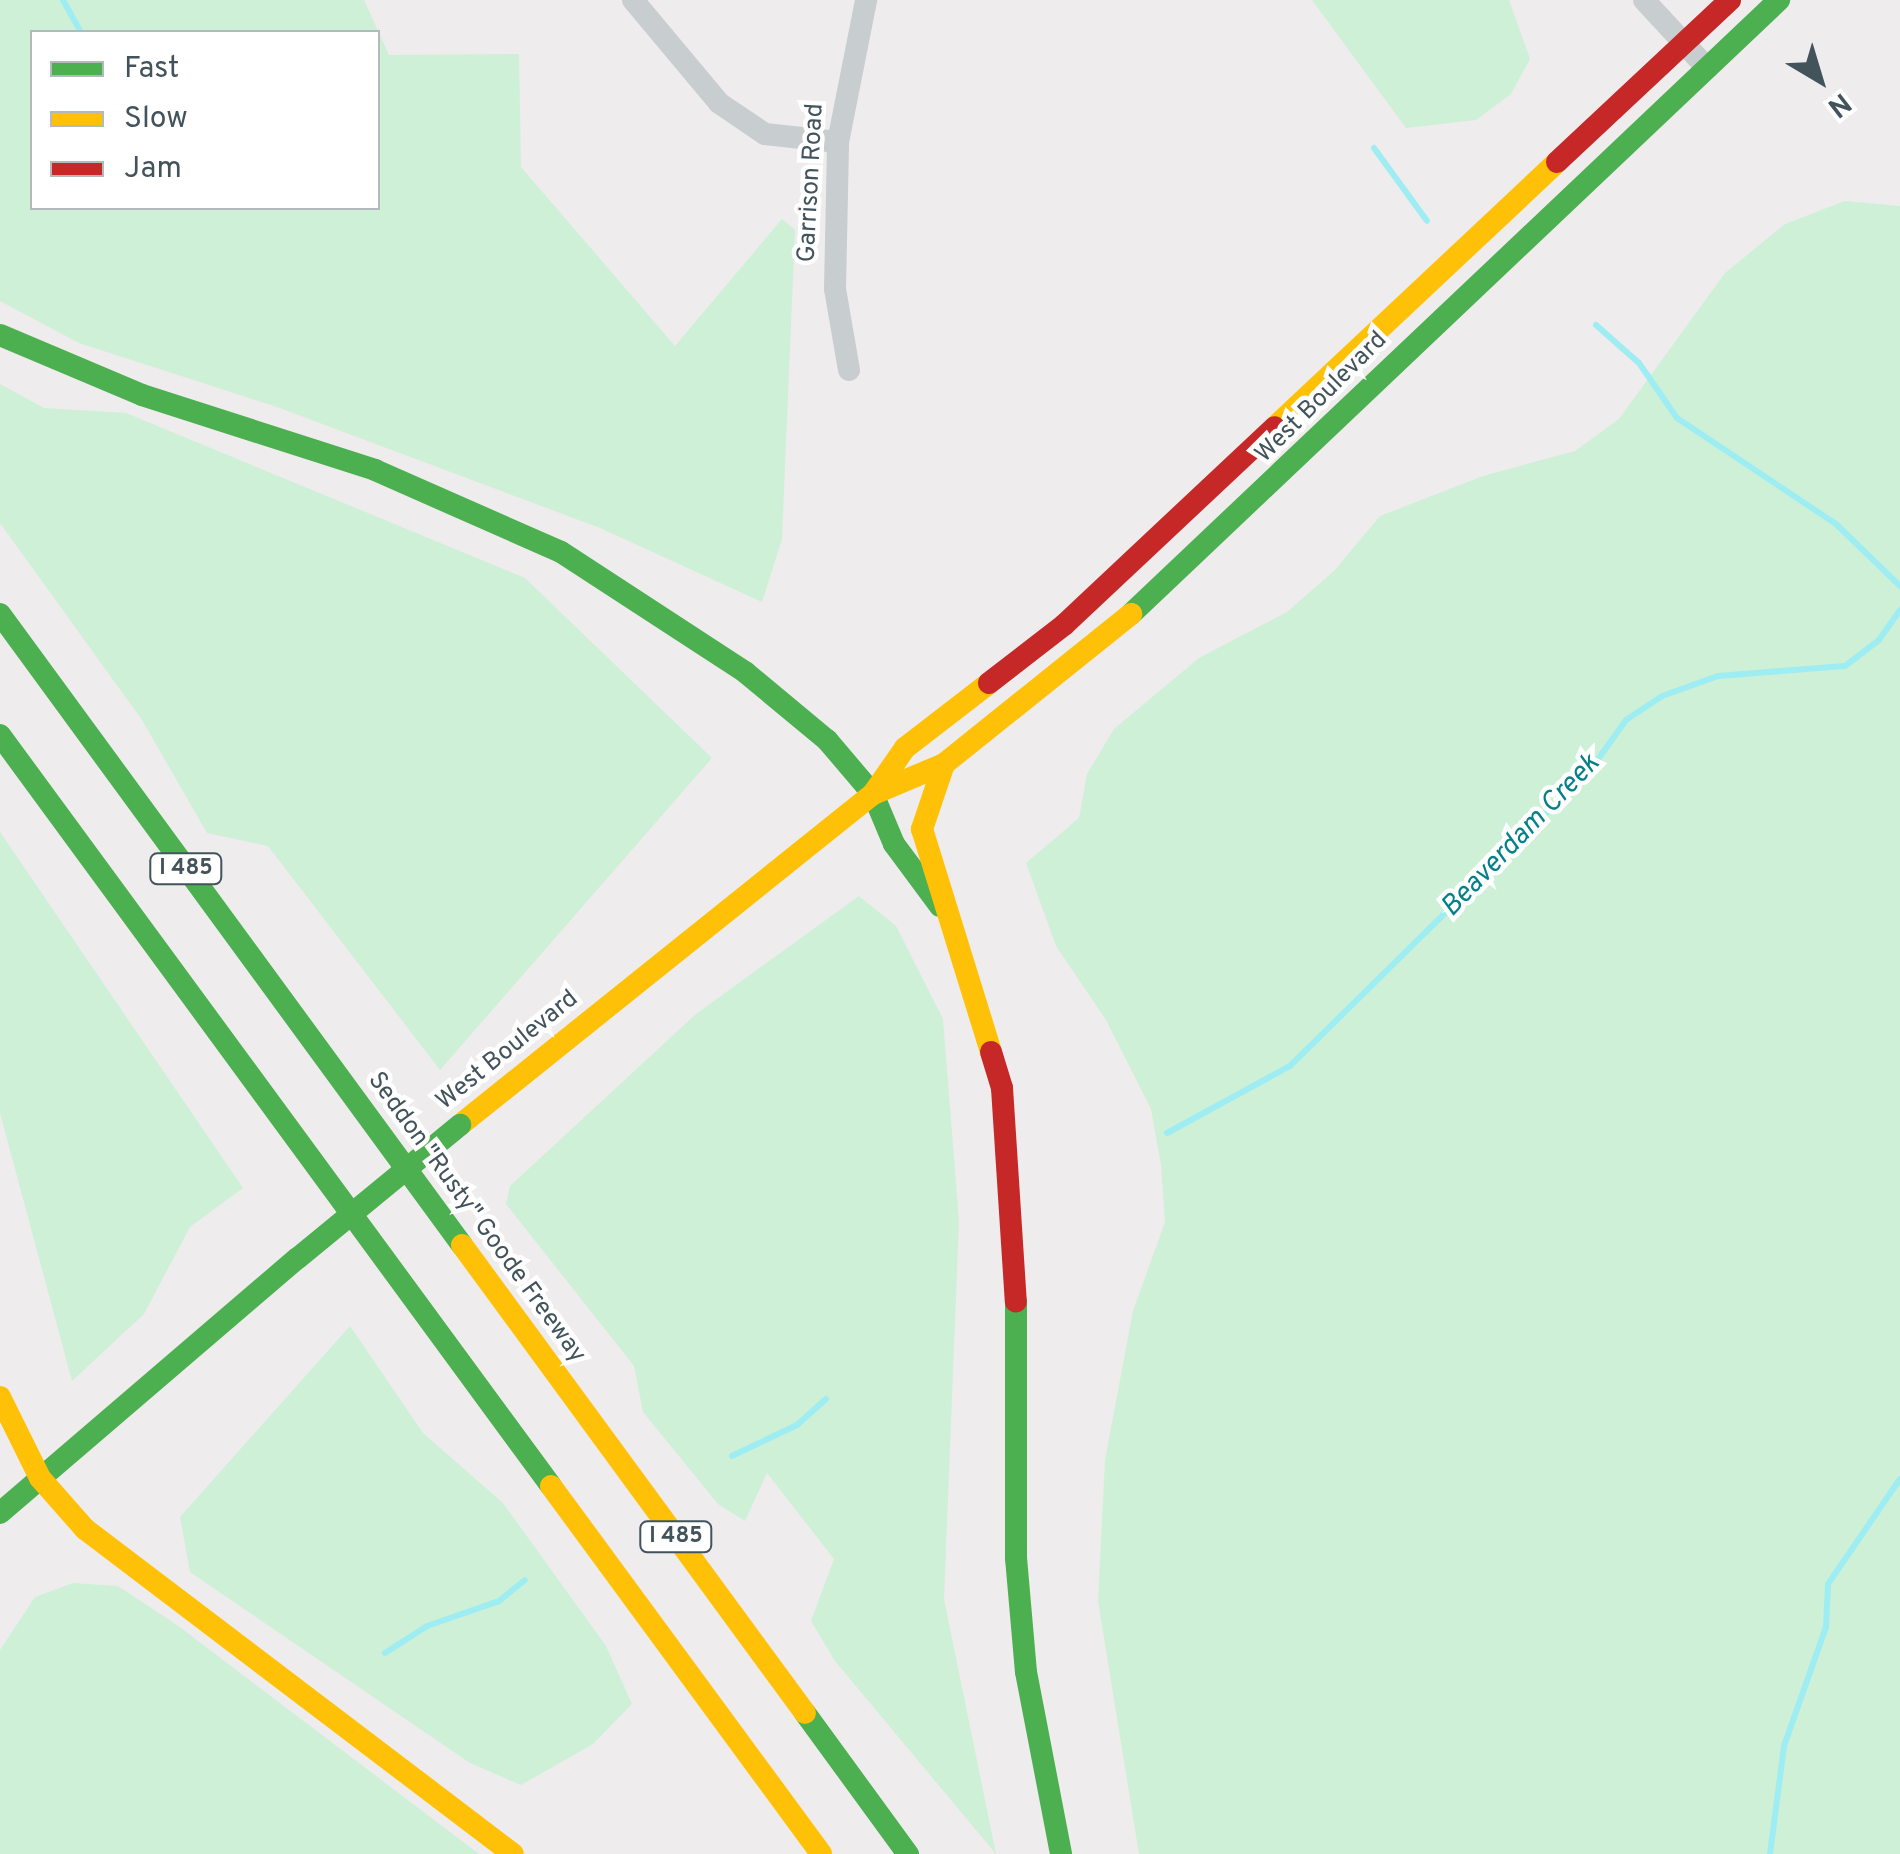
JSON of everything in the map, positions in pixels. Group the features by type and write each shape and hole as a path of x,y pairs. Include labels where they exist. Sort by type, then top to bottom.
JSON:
{"main road":[{"name":"West Boulevard","path":"873,794 904,748 1064,625 1730,0"},
{"name":"West Boulevard","path":"0,1513 460,1124 873,794 944,764 1120,624 1324,436 1779,0"},
{"path":"1324,436 1326,404 1391,340 1424,284"},
{"path":"0,334 142,395 374,470 561,552 745,672 827,740 873,794 894,844 940,906 966,961 1002,1088 1016,1281 1016,1558 1026,1672 1062,1854"},
{"path":"1120,624 1171,554 1286,446 1302,420 1299,405"},
{"name":"Seddon \"Rusty\" Goode Freeway","path":"0,614 908,1854"},
{"name":"I 485","path":"0,735 821,1854"},
{"path":"940,906 922,829 944,764"},
{"path":"0,1397 40,1478 85,1529 513,1854"}],"street":[{"path":"632,0 719,103 765,134 838,142"},
{"name":"Garrison Road","path":"848,370 834,290 838,142 866,0"},
{"path":"1644,0 1708,68"}],"green space":[{"path":"0,0 364,0 378,30 30,30 30,210 380,210 380,35 389,55 519,54 521,167 675,346 782,219 795,230 782,539 762,602 600,528 277,407 79,343 0,301"},
{"path":"1312,0 1509,0 1530,59 1511,94 1476,120 1406,128"},
{"path":"1845,201 1900,206 1900,1854 1139,1854 1098,1601 1105,1460 1133,1311 1165,1222 1161,1165 1151,1109 1106,1020 1056,946 1026,863 1079,818 1087,774 1114,729 1199,658 1287,612 1334,571 1380,516 1483,476 1575,451 1619,419 1725,273 1785,224"},
{"path":"0,384 44,408 126,413 525,578 712,758 440,1070 268,846 207,833 142,720 0,523"},
{"path":"0,832 243,1188 190,1227 144,1314 72,1381 0,1113"},
{"path":"859,896 896,926 943,1019 959,1221 944,1599 996,1854 835,1661 811,1621 834,1559 767,1473 745,1521 718,1504 643,1412 634,1366 506,1204 510,1186 696,1014"},
{"path":"350,1326 423,1433 503,1503 606,1646 632,1704 593,1744 521,1785 470,1763 190,1572 180,1517"},
{"path":"73,1583 118,1586 177,1625 479,1854 0,1854 0,1650 35,1597"}],"waterway":[{"path":"63,0 80,30"},
{"path":"1374,148 1427,221"},
{"path":"1596,325 1639,363 1677,418 1836,524 1900,586"},
{"name":"Beaverdam Creek","path":"1167,1133 1290,1066 1591,769 1626,720 1662,696 1718,676 1845,666 1879,640 1900,610"},
{"name":"Beaverdam Creek","path":"732,1456 797,1425 826,1399"},
{"path":"1770,1854 1784,1746 1826,1627 1828,1584 1900,1479"},
{"name":"Beaverdam Creek","path":"385,1653 427,1626 499,1601 525,1580"}],"traffic: fast":[{"path":"1131,614 1779,0"},
{"path":"0,335 142,395 375,470 561,552 745,672 827,740 873,794 894,844 940,906"},
{"path":"0,614 462,1245"},
{"path":"0,735 551,1486"},
{"path":"298,1258 460,1125"},
{"path":"0,1513 298,1258"},
{"path":"1016,1302 1016,1558 1026,1672 1061,1854"},
{"path":"805,1713 908,1854"}],"traffic: slow":[{"path":"1275,427 1557,162"},
{"path":"873,794 944,764 1131,614"},
{"path":"460,1125 873,794 905,748 989,683"},
{"path":"944,764 922,829 991,1052"},
{"path":"462,1245 805,1713"},
{"path":"0,1397 40,1478 85,1529 513,1854"},
{"path":"551,1486 821,1854"}],"traffic: jam":[{"path":"1557,162 1730,0"},
{"path":"989,683 1064,625 1275,427"},
{"path":"991,1052 1002,1088 1016,1302"}]}
